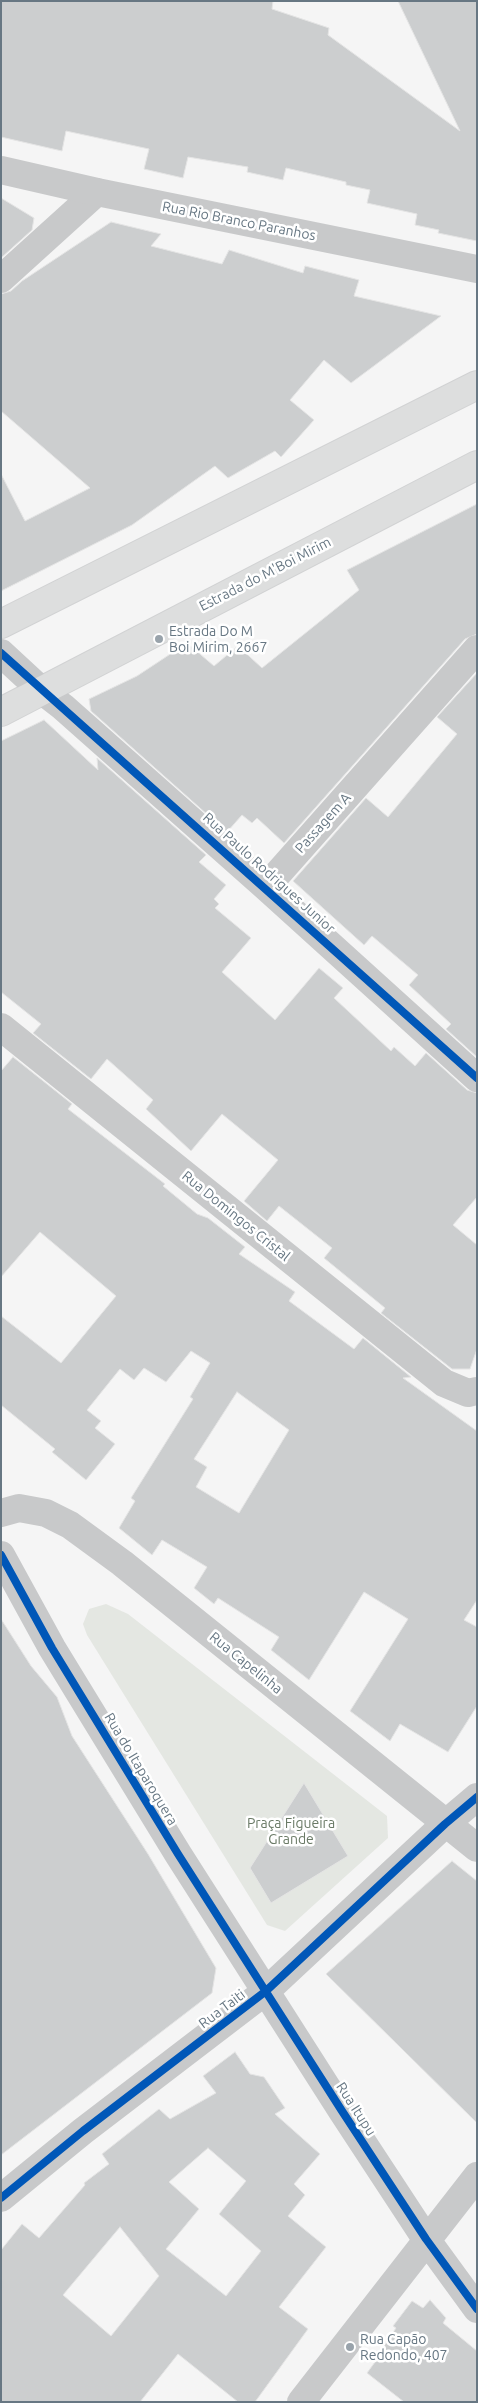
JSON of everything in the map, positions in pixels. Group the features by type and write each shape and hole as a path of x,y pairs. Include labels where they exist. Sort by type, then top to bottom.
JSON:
{"main road":[{"path":"1,624 477,385"},
{"name":"Estrada do M'Boi Mirim","path":"1,712 477,465"}],"street":[{"name":"Rua Rio Branco Paranhos","path":"1,170 97,192 477,269"},
{"path":"1,279 97,192"},
{"name":"Passagem A","path":"266,887 477,649"},
{"name":"Rua Paulo Rodrigues Junior","path":"1,652 41,690 63,707 266,887 477,1078"},
{"name":"Rua Domingos Cristal","path":"1,1027 444,1383 468,1392 477,1391"},
{"name":"Rua Capelinha","path":"1,1513 19,1508 46,1513 70,1525 122,1563 477,1848"},
{"name":"Rua do Itaparoquera","path":"1,1556 62,1664 178,1854 266,1991"},
{"name":"Rua Taiti","path":"1,2198 83,2131 266,1991 445,1824 477,1797"},
{"name":"Rua Itupu","path":"266,1991 426,2239 477,2309"},
{"path":"301,2402 426,2239 477,2176"}],"green space":[{"name":"Praça Figueira Grande","path":"106,1604 128,1614 387,1816 388,1838 285,1931 267,1925 87,1635 83,1624 89,1609"}],"building":[{"path":"1,1 273,1 272,9 329,28 328,35 460,131 398,1 477,1 477,241 438,233 439,230 415,225 417,214 367,203 370,190 346,185 346,182 286,168 283,180 247,172 248,167 188,157 183,178 144,169 149,149 66,131 62,151 1,137"},
{"path":"1,198 34,218 32,230 1,258"},
{"path":"111,222 161,234 151,246 222,264 229,250 303,273 305,266 359,280 354,296 441,316 351,383 324,360 290,400 314,420 281,457 275,451 228,478 215,466 132,525 1,591 1,474 25,521 90,488 1,411 1,294 11,291 22,281"},
{"path":"477,504 477,634 465,639 284,843 257,818 252,823 242,815 227,832 91,711 89,699 137,676 187,643 214,666 238,646 262,668 359,590 347,570"},
{"path":"477,673 477,1057 446,1029 451,1024 409,985 418,975 372,936 364,945 293,881 366,798 388,817 457,734 437,717"},
{"path":"44,720 98,770 97,758 206,855 199,862 226,885 214,899 219,904 215,908 251,938 222,972 275,1020 319,968 343,988 334,998 391,1051 394,1047 415,1066 426,1053 467,1090 477,1093 477,1197 453,1225 477,1245 477,1349 470,1369 452,1369 381,1313 385,1308 324,1258 332,1248 279,1206 267,1221 244,1201 278,1160 222,1114 191,1151 146,1109 153,1100 107,1059 91,1079 33,1033 41,1024 1,992 1,741"},
{"path":"13,1057 72,1104 68,1109 165,1184 163,1186 197,1214 208,1218 245,1247 239,1254 295,1292 289,1301 354,1349 363,1338 411,1377 403,1378 477,1431 477,1600 464,1620 477,1627 477,1706 448,1752 400,1724 390,1741 350,1711 408,1619 364,1592 309,1680 271,1650 279,1637 218,1598 214,1604 194,1588 207,1567 162,1540 152,1555 119,1528 135,1501 131,1498 193,1399 190,1397 210,1363 191,1351 166,1382 144,1368 134,1380 120,1369 87,1410 101,1421 95,1428 115,1444 86,1480 52,1452 55,1449 1,1405 1,1316 61,1363 116,1296 40,1232 1,1277 1,1071","holes":["237,1392 289,1430 239,1513 196,1487 207,1467 194,1459"]},
{"path":"1,1619 31,1666 57,1697 72,1736 148,1854 216,1968 212,1993 1,2155"},
{"path":"304,1783 348,1856 271,1903 250,1868"},
{"path":"452,1861 477,1881 477,2123 326,1974"},
{"path":"235,2052 250,2074 264,2077 285,2108 275,2114 320,2154 294,2184 305,2195 288,2216 326,2247 279,2307 308,2329 255,2402 238,2402 178,2354 140,2402 1,2402 1,2250 22,2224 39,2238 85,2185 84,2183 109,2164 102,2154 159,2109 170,2119 216,2093 203,2076","holes":["208,2148 246,2181 219,2214 261,2251 226,2296 166,2249 199,2209 169,2182","120,2227 159,2276 111,2336 63,2295"]},
{"path":"430,2300 446,2318 443,2323 477,2351 477,2402 404,2402 367,2373 383,2351 381,2350 396,2328 393,2326 412,2301 423,2308"}],"cycle path":[{"path":"1,653 477,1078"},
{"path":"1,1555 52,1648 178,1854 426,2239 477,2309"},
{"path":"1,2198 83,2131 266,1991 445,1824 477,1797"}],"place":[{"name":"Estrada Do M Boi Mirim, 2667","path":"159,639"},
{"name":"Rua Capão Redondo, 407","path":"350,2347"}]}
